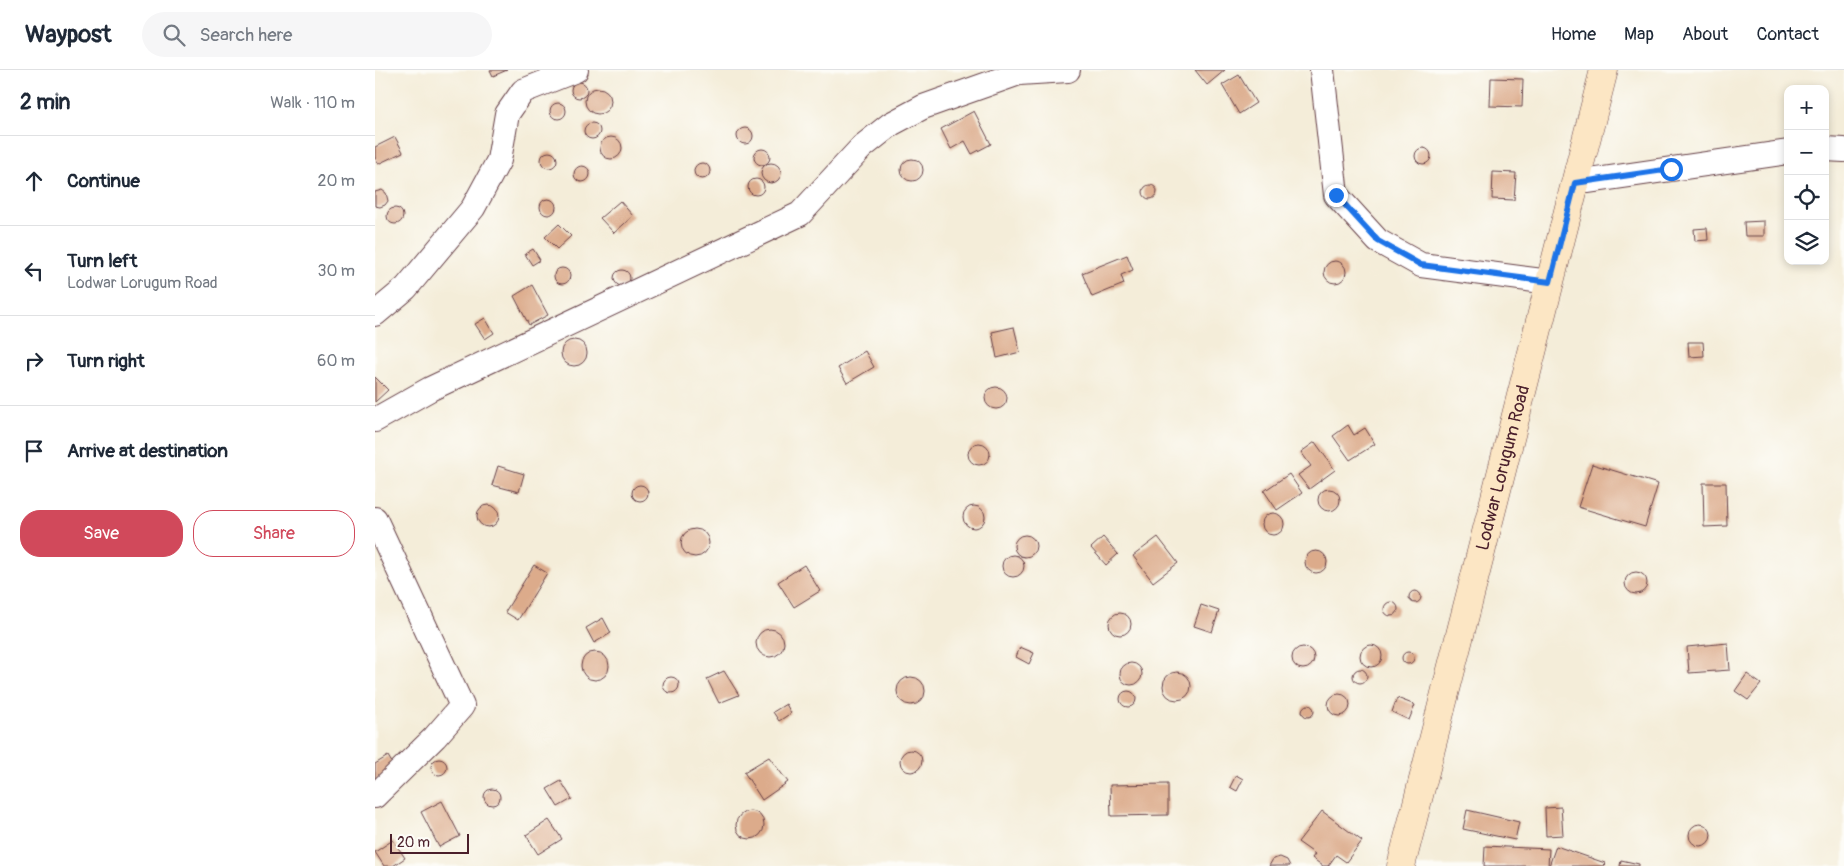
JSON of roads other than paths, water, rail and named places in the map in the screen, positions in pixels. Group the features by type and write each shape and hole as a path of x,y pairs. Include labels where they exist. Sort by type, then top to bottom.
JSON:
{"main road":[{"name":"Lodwar Lorugum Road","path":"1401,866 1604,70"}],"street":[{"path":"375,314 406,288 473,208 499,160 507,114 523,91 576,70"},
{"path":"375,420 439,385 800,214 862,147 891,124 923,107 1019,73 1069,70"},
{"path":"1322,70 1336,195 1378,241 1421,265 1550,282"},
{"path":"1829,149 1844,150"},
{"path":"1575,183 1784,153"},
{"path":"375,519 462,706 435,738 375,796"}]}
